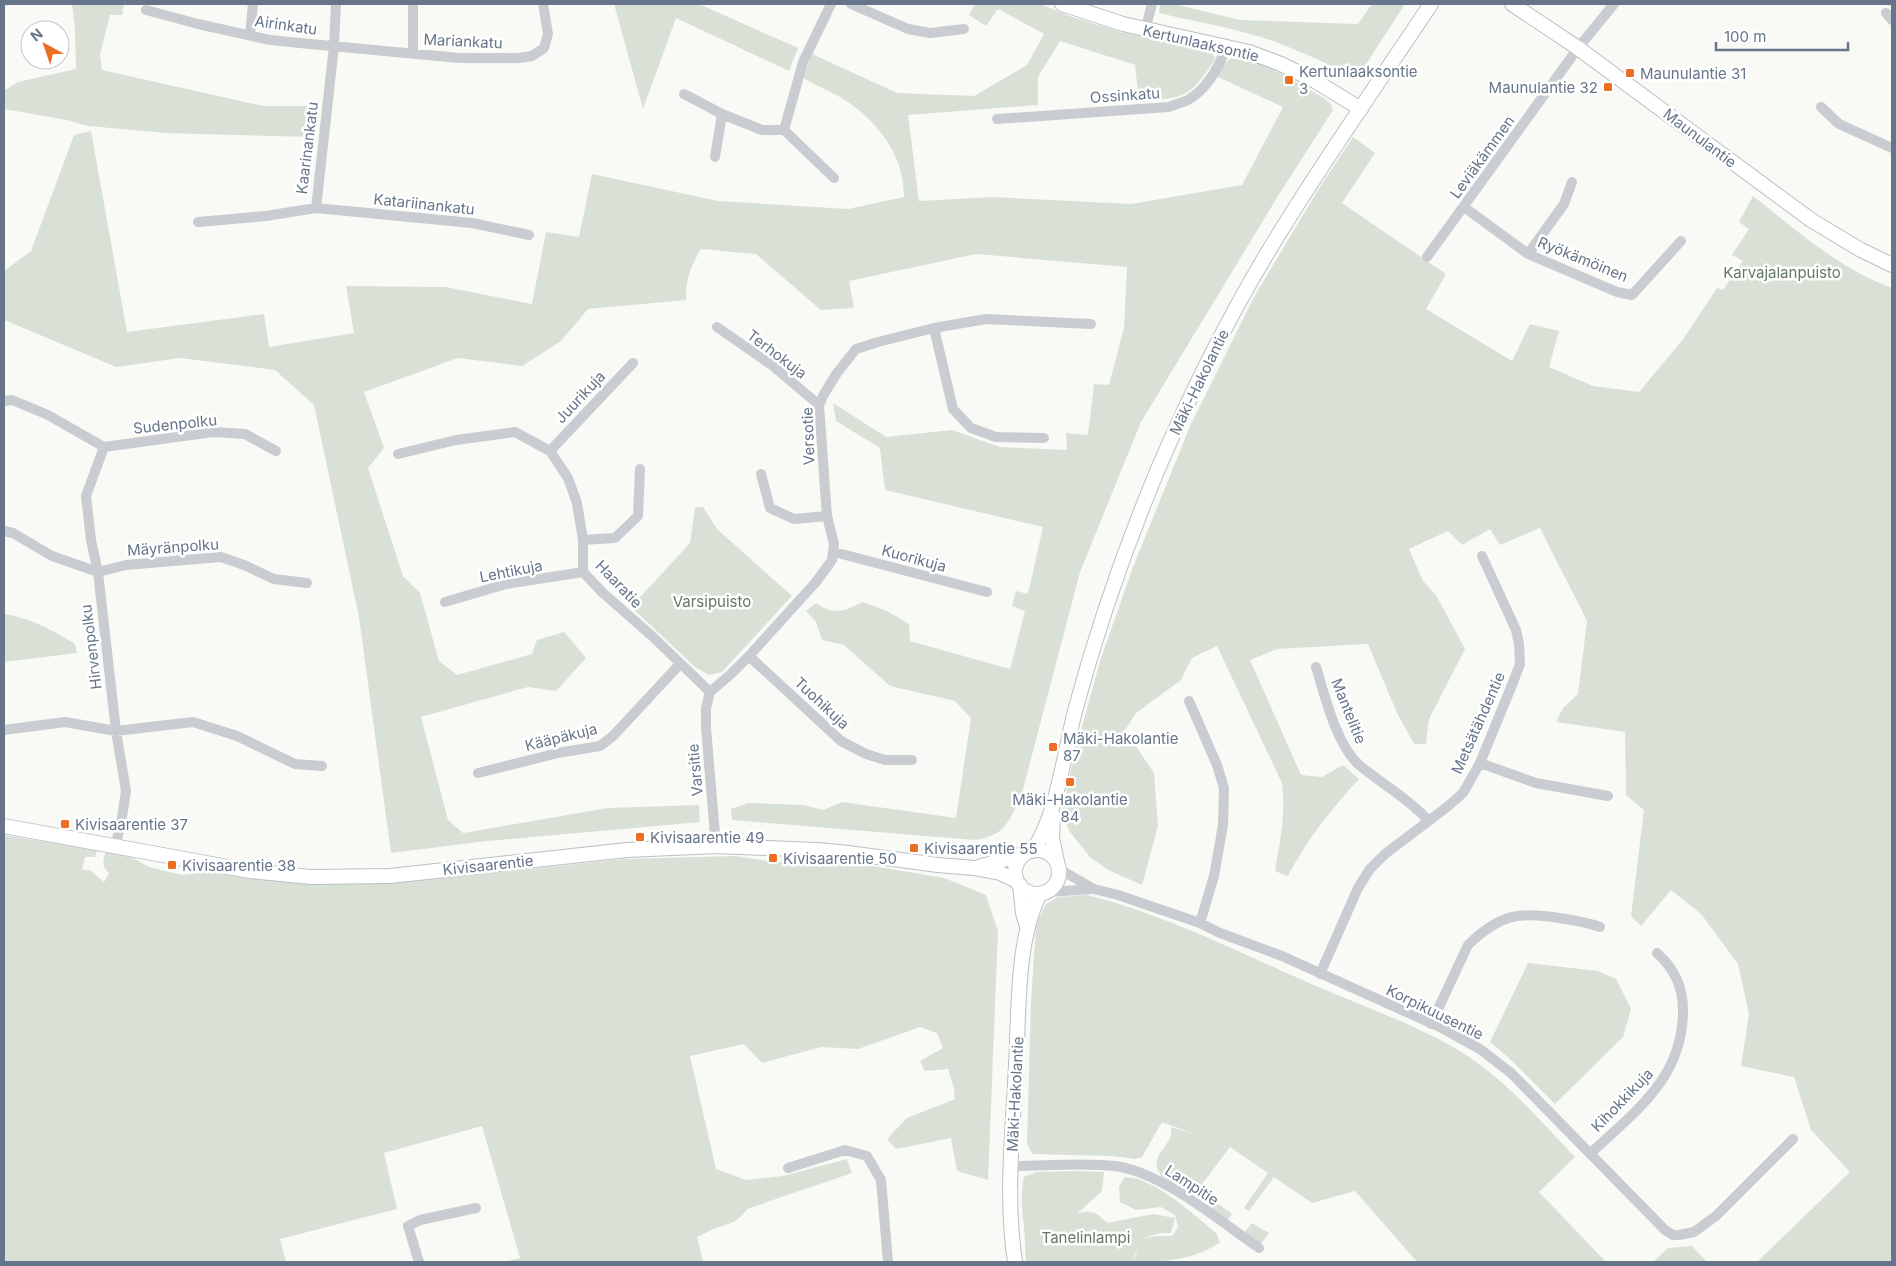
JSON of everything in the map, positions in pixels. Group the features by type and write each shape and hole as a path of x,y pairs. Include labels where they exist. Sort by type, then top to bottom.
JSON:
{"street":[{"path":"250,35 253,4"},
{"name":"Kaarinankatu","path":"198,222 266,216 316,208 334,46 336,4"},
{"path":"413,4 413,53"},
{"name":"Mariankatu","path":"334,46 459,58 518,58 532,56 544,48 548,34 543,4"},
{"path":"784,130 803,62 831,4"},
{"path":"851,4 908,28 930,33 964,29"},
{"name":"Kertunlaaksontie","path":"1062,4 1092,15 1145,30 1249,52 1281,64 1315,81 1361,110"},
{"path":"1145,30 1152,4"},
{"name":"Mäki-Hakolantie","path":"1030,852 1041,838 1054,800 1075,711 1100,624 1128,546 1159,468 1208,362 1254,276 1287,221 1432,4"},
{"name":"Maunulantie","path":"1512,4 1578,48 1811,220 1861,250 1892,265"},
{"name":"Leviäkämmen","path":"1426,257 1578,48 1614,4"},
{"name":"Airinkatu","path":"146,10 270,40 334,46"},
{"name":"Ossinkatu","path":"997,120 1169,106 1187,100 1200,90 1214,73 1226,47"},
{"path":"684,94 722,114 762,130 784,130 834,178"},
{"path":"1821,107 1839,124 1892,148"},
{"path":"715,156 722,114"},
{"path":"1528,254 1564,204 1572,182"},
{"name":"Ryökämöinen","path":"1464,207 1528,254 1617,292 1632,295 1681,241"},
{"name":"Katariinankatu","path":"316,208 472,223 529,235"},
{"name":"Versotie","path":"834,552 827,516 819,406 832,380 856,350 934,328 986,318 1091,324"},
{"name":"Terhokuja","path":"716,328 773,366 819,406"},
{"path":"934,328 953,409 971,428 996,438 1044,438"},
{"name":"Juurikuja","path":"550,451 633,363"},
{"path":"4,401 12,400 48,415 104,447"},
{"name":"Sudenpolku","path":"104,447 213,432 245,434 276,451"},
{"name":"Haaratie","path":"398,454 456,440 515,432 550,451 568,478 577,503 583,540 583,572 603,593 710,692"},
{"name":"Hirvenpolku","path":"104,447 86,496 91,540 98,572 116,732 126,791 121,824 115,846"},
{"path":"583,540 615,538 638,516 640,469"},
{"path":"761,474 770,508 794,519 827,516"},
{"path":"4,531 13,533 52,556 98,572"},
{"path":"710,692 749,656 816,582 832,560 834,552"},
{"name":"Kuorikuja","path":"834,552 987,592"},
{"name":"Metsätähdentie","path":"1320,974 1358,888 1370,869 1384,854 1447,807 1462,793 1480,763 1520,664 1516,630 1482,556"},
{"name":"Mäyränpolku","path":"98,572 126,564 220,557 244,564 274,579 307,583"},
{"name":"Lehtikuja","path":"445,602 506,584 583,572"},
{"name":"Tuohikuja","path":"749,656 841,741 866,754 885,760 912,760"},
{"name":"Kääpäkuja","path":"478,773 600,746 613,736 680,664"},
{"name":"Mantelitie","path":"1316,667 1347,751 1358,764 1415,806 1428,820"},
{"name":"Varsitie","path":"710,692 706,708 706,728 716,846"},
{"path":"1189,701 1217,765 1224,788 1223,825 1215,868 1200,923"},
{"path":"4,730 65,722 116,732 193,722 237,736 295,764 322,766"},
{"path":"1480,763 1536,782 1608,796"},
{"name":"Mäki-Hakolantie","path":"1054,800 1052,838 1058,866"},
{"name":"Kivisaarentie","path":"4,826 250,871 301,876 390,876 627,850 716,846 817,850 974,868 1000,873 1018,883"},
{"path":"1030,852 1047,852 1058,866 1057,882 1044,893 1029,893 1018,883 1015,875 1018,862 1030,852"},
{"name":"Kivisaarentie","path":"974,868 1030,852"},
{"name":"Korpikuusentie","path":"1058,866 1094,889 1118,895 1200,923 1220,933 1282,956 1442,1028 1480,1049 1511,1073 1665,1230 1673,1235 1694,1232 1716,1216 1793,1139"},
{"name":"Mäki-Hakolantie","path":"1018,883 1027,926"},
{"name":"Korpikuusentie","path":"1044,893 1094,889"},
{"name":"Mäki-Hakolantie","path":"1015,1262 1011,1217 1019,995 1027,926 1044,893"},
{"path":"1430,1024 1468,945 1503,920 1524,914 1589,923 1600,927"},
{"name":"Kihokkikuja","path":"1590,1154 1652,1095 1664,1079 1681,1040 1683,1000 1673,970 1657,953"},
{"path":"788,1168 845,1150 867,1156 881,1180 888,1262"},
{"name":"Lampitie","path":"1012,1166 1115,1166 1141,1173 1162,1182 1259,1248"},
{"path":"419,1262 408,1226 420,1220 476,1208"}],"green space":[{"path":"72,4 124,4 122,15 110,15 100,54 102,70 263,106 318,106 313,137 165,133 88,126 67,120 4,109 4,91 18,82 76,69"},
{"path":"614,4 699,4 798,48 789,71 676,18 643,109"},
{"path":"975,4 1040,4 1072,17 1121,32 1212,52 1215,59 1199,82 1184,94 1166,99 1139,102 1135,65 1060,41 1038,77 1038,105 908,115 919,201 992,197 1131,204 1242,185 1283,107 1218,77 1221,66 1231,58 1255,62 1279,72 1324,98 1330,103 1333,110 1278,196 1141,422 1080,572 1021,797 1005,826 993,835 975,840 732,820 731,809 748,803 804,805 823,810 842,802 956,818 971,718 955,701 890,686 844,645 822,640 816,622 806,611 816,603 828,610 839,611 863,602 887,611 909,624 910,641 1010,669 1025,611 1012,606 1016,591 1028,594 1043,527 885,490 880,448 836,421 833,403 886,437 952,430 1000,447 1067,450 1066,433 1088,435 1094,384 1109,385 1124,328 1127,267 976,254 849,281 854,308 821,310 756,254 701,249 689,273 686,300 588,309 561,341 522,366 458,358 364,392 384,448 368,468 403,576 420,593 439,661 457,675 532,654 537,640 564,632 586,658 556,691 528,687 421,717 448,820 463,833 608,808 699,805 700,822 487,841 391,853 359,617 314,405 275,370 180,358 116,367 4,321 4,271 31,251 74,135 91,131 127,332 264,314 269,347 354,333 346,286 446,287 532,304 546,232 579,237 592,174 718,201 848,209 904,197 900,169 889,144 881,133 851,104 803,78 812,54 897,93 974,96 1027,65 1044,34 998,9 986,26 969,15"},
{"path":"1160,4 1174,4 1240,20 1358,24 1372,4 1405,4 1357,78 1261,37 1159,13"},
{"name":"Karvajalanpuisto","path":"1353,137 1375,153 1342,203 1446,274 1426,309 1512,361 1530,324 1559,331 1549,367 1593,386 1639,392 1684,338 1717,288 1723,290 1743,261 1732,255 1749,229 1739,222 1753,196 1837,260 1855,271 1892,288 1892,1262 1757,1262 1850,1172 1811,1130 1794,1077 1741,1066 1749,1014 1738,964 1701,914 1671,890 1641,926 1631,916 1644,810 1626,795 1625,732 1556,722 1563,708 1578,694 1587,621 1540,528 1500,545 1490,529 1462,545 1448,531 1409,549 1423,581 1436,595 1465,649 1429,719 1426,744 1414,744 1397,713 1368,644 1277,649 1250,660 1301,775 1322,777 1343,765 1359,779 1320,825 1288,876 1275,871 1283,816 1282,783 1217,646 1192,658 1181,680 1136,713 1125,730 1154,773 1158,826 1142,885 1108,870 1090,857 1070,832 1062,814 1074,756 1100,661 1133,567 1191,424 1254,297 1318,190"},
{"name":"Varsipuisto","path":"695,507 703,507 717,529 792,596 722,672 709,675 695,667 631,607 690,543"},
{"path":"4,614 41,625 58,634 75,644 77,653 4,662"},
{"path":"4,835 97,850 95,857 85,857 82,870 90,870 104,882 109,873 103,863 106,851 131,857 149,867 182,875 207,871 252,879 312,883 425,880 623,859 734,856 776,862 808,859 861,864 944,878 986,895 998,931 988,1180 957,1171 951,1138 896,1149 887,1139 907,1118 955,1099 954,1088 948,1069 925,1071 920,1061 943,1048 937,1033 920,1027 858,1049 821,1047 762,1063 744,1044 690,1056 716,1169 746,1180 783,1176 847,1159 852,1173 747,1209 733,1222 697,1237 703,1262 504,1262 520,1258 482,1126 384,1153 397,1209 280,1239 286,1262 4,1262"},
{"path":"1087,895 1117,903 1175,924 1402,1022 1465,1054 1495,1077 1519,1099 1575,1157 1539,1192 1606,1262 1417,1262 1355,1191 1312,1203 1274,1177 1249,1211 1244,1208 1268,1173 1230,1147 1193,1196 1162,1176 1157,1167 1157,1161 1169,1140 1171,1127 1195,1134 1162,1122 1142,1157 1135,1159 1112,1156 1032,1154 1027,1144 1031,1002 1036,924 1046,904 1058,897"},
{"path":"1528,963 1598,971 1616,979 1631,1009 1623,1037 1555,1104 1509,1058 1490,1042"},
{"name":"Tanelinlampi","path":"1036,1172 1104,1172 1102,1191 1077,1214 1094,1212 1107,1223 1153,1214 1175,1218 1171,1233 1160,1233 1141,1239 1172,1236 1178,1227 1175,1215 1161,1207 1136,1210 1120,1202 1119,1187 1124,1178 1134,1178 1146,1182 1172,1198 1217,1234 1220,1242 1201,1253 1179,1259 1134,1262 1138,1244 1133,1262 1026,1262 1022,1202 1024,1177"},
{"path":"1217,1203 1232,1214 1227,1221 1211,1209"},
{"path":"1252,1223 1269,1233 1261,1244 1244,1233"},
{"path":"1692,1246 1707,1262 1653,1262 1668,1248"}],"place":[{"name":"Maunulantie 31","path":"1630,73"},
{"name":"Kertunlaaksontie 3","path":"1289,80"},
{"name":"Maunulantie 32","path":"1608,87"},
{"name":"Mäki-Hakolantie 87","path":"1053,747"},
{"name":"Mäki-Hakolantie 84","path":"1070,782"},
{"name":"Kivisaarentie 37","path":"65,824"},
{"name":"Kivisaarentie 49","path":"640,837"},
{"name":"Kivisaarentie 55","path":"914,848"},
{"name":"Kivisaarentie 50","path":"773,858"},
{"name":"Kivisaarentie 38","path":"172,865"}]}
